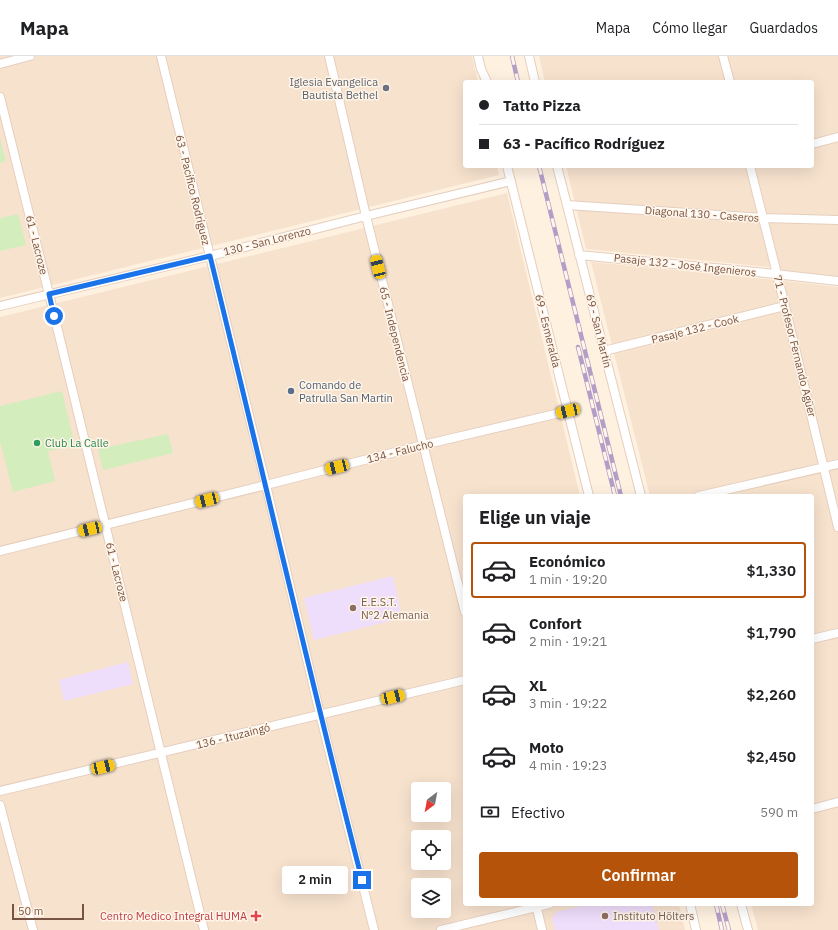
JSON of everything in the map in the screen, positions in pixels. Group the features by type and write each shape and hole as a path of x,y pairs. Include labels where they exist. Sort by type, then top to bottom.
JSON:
{"street":[{"path":"0,64 30,56"},
{"name":"63 - Pacífico Rodríguez","path":"161,56 320,714 374,930"},
{"name":"65 - Independencia","path":"329,56 366,216 463,604"},
{"path":"478,56 481,69 487,80"},
{"path":"483,56 488,80"},
{"path":"529,56 535,80"},
{"path":"723,56 729,80"},
{"name":"61 - Lacroze","path":"0,97 204,930"},
{"path":"814,143 838,137"},
{"name":"69 - Esmeralda","path":"508,168 589,494"},
{"name":"69 - San Martín","path":"558,168 640,494"},
{"name":"71 - Profesor Fernando Agüer","path":"751,168 764,218 838,527"},
{"name":"130 - San Lorenzo","path":"0,306 210,256 511,181"},
{"name":"Diagonal 130 - Caseros","path":"567,205 764,218 838,220"},
{"name":"Pasaje 132 - José Ingenieros","path":"579,255 838,281"},
{"name":"Pasaje 132 - Cook","path":"604,351 785,306"},
{"name":"134 - Falucho","path":"0,551 266,486 423,445 568,411"},
{"path":"708,494 838,464"},
{"path":"814,639 838,633"},
{"name":"136 - Ituzaingó","path":"0,792 463,680"},
{"path":"814,808 838,802"},
{"path":"0,805 32,930"},
{"path":"441,930 532,906"},
{"path":"536,906 542,930"},
{"path":"690,906 696,930"},
{"path":"742,906 748,930"}],"shaded area":[{"path":"0,56 472,56 478,80 463,80 463,168 497,168 499,175 0,298"},
{"path":"539,56 838,56 838,277 769,267 586,249 566,168 814,168 814,80 545,80"},
{"path":"507,193 580,494 463,494 463,906 679,906 685,930 0,930 0,317"},
{"path":"591,262 838,287 838,930 758,930 752,906 814,906 814,494 649,494"},
{"name":"E.E.S.T. Nº2 Alemania","path":"393,576 402,618 314,640 304,598"},
{"path":"128,662 133,684 64,701 59,680"},
{"name":"Instituto Hölters","path":"582,906 653,906 659,930 555,930 552,919 556,912"}],"green space":[{"path":"0,138 6,161 0,163"},
{"path":"18,214 26,245 0,251 0,218"},
{"name":"Club La Calle","path":"62,391 75,446 48,451 55,481 13,492 0,441 0,406"},
{"path":"168,434 173,453 103,470 98,449"}],"railway":[{"path":"512,56 518,80"},
{"path":"539,168 621,494"},
{"path":"578,347 615,494"},
{"path":"716,906 722,930"},
{"path":"723,906 729,930"}],"place":[{"name":"Iglesia Evangelica Bautista Bethel","path":"386,88"},
{"name":"Comando de Patrulla San Martin","path":"291,391"},
{"name":"Club La Calle","path":"37,443"},
{"name":"E.E.S.T. Nº2 Alemania","path":"353,608"},
{"name":"Centro Medico Integral HUMA","path":"256,916"},
{"name":"Instituto Hölters","path":"605,916"}],"route":[{"path":"54,316 49,294 210,256 320,714 362,880"}]}
